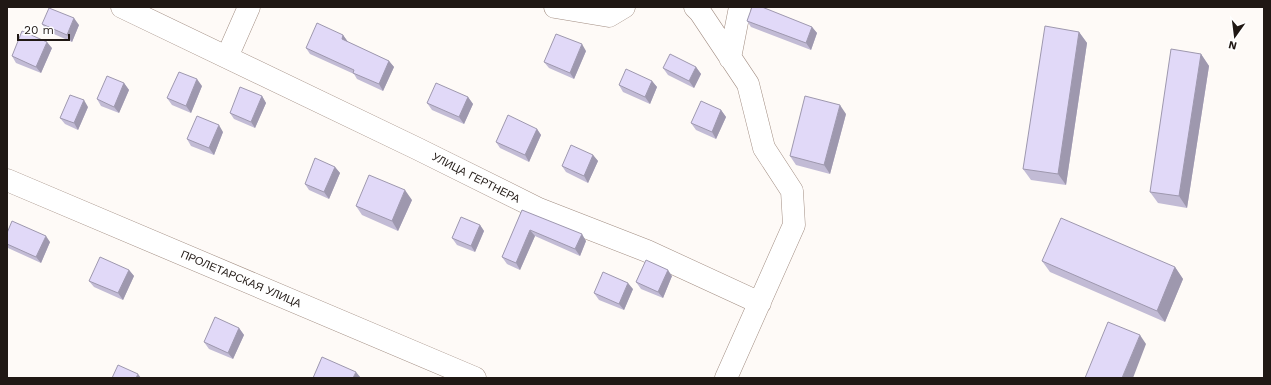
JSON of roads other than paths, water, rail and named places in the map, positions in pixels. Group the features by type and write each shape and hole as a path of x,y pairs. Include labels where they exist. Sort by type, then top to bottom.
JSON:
{"street":[{"name":"УЛИЦА ГЕРТНЕРА","path":"122,7 418,149 539,209 646,251 760,303"},
{"path":"227,58 249,7"},
{"path":"555,7 609,16 624,7"},
{"path":"695,7 700,12 748,84 764,148 792,191 794,225 726,378"},
{"path":"730,58 740,7"},
{"name":"ПРОЛЕТАРСКАЯ УЛИЦА","path":"7,180 475,378"}]}
